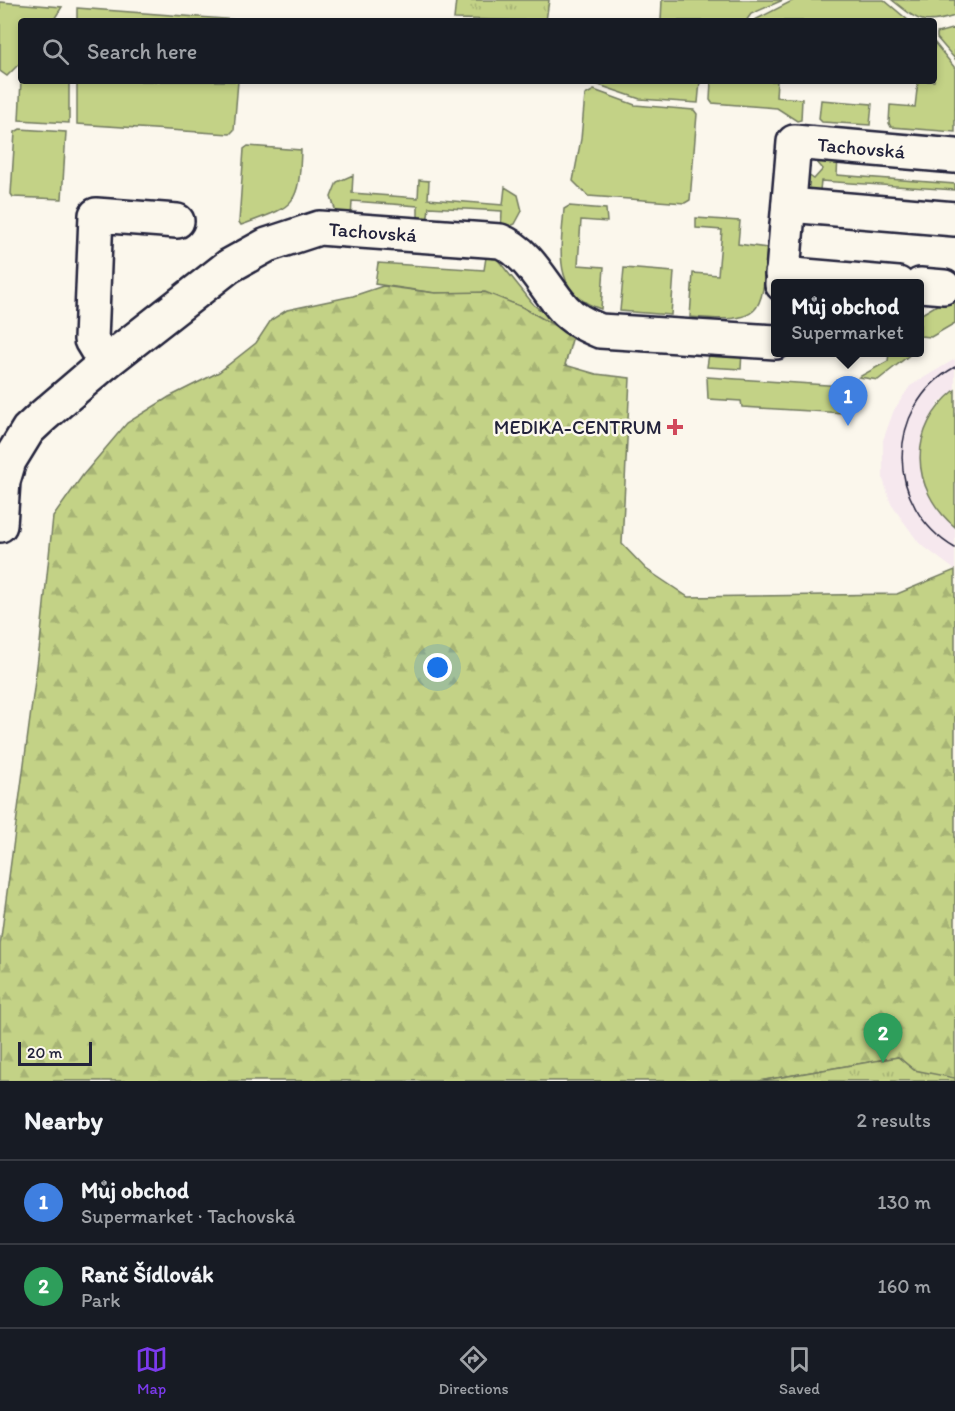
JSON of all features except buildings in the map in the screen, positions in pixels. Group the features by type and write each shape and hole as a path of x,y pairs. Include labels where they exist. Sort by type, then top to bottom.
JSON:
{"street":[{"name":"Tachovská","path":"782,279 794,142 955,156"},
{"path":"789,204 955,219"},
{"path":"105,363 91,340 96,215 177,221"},
{"name":"Tachovská","path":"0,525 8,443 105,363 246,255 297,233 319,228 500,241 522,256 565,310 583,324 600,331 771,342"}],"shaded area":[{"path":"955,359 955,390 938,403 921,444 920,468 926,490 938,511 955,527 955,570 919,543 891,504 883,479 883,440 894,410 910,386"}],"green space":[{"path":"456,0 549,0 546,18 454,18"},
{"path":"662,0 783,0 751,14 748,18 661,18"},
{"path":"794,0 884,0 905,18 759,18"},
{"path":"892,0 955,0 955,16 937,20 937,18 917,18"},
{"path":"0,2 62,7 55,18 18,18 18,65 7,76 0,71"},
{"path":"77,8 211,18 77,18"},
{"path":"955,28 955,59 937,38 937,33"},
{"path":"937,46 955,68 955,132 891,127 889,123 890,105 915,107 918,84 937,84"},
{"path":"21,84 69,84 69,123 19,120"},
{"path":"77,84 238,84 234,130 230,134 77,124"},
{"path":"596,84 700,84 698,103 640,99"},
{"path":"711,84 777,84 776,97 802,99 801,120 797,121 777,108 712,103 710,100"},
{"path":"594,90 635,105 694,110 697,114 690,200 685,203 588,196 573,181 581,139 585,95"},
{"path":"821,100 872,104 870,125 822,122 819,119"},
{"path":"20,129 66,132 62,199 13,197 11,194 15,132"},
{"path":"248,146 301,150 300,169 295,194 290,202 283,208 241,225 239,222 244,149"},
{"path":"838,157 837,175 955,184 955,190 821,181 819,199 806,189 805,173 814,179 823,169 816,161"},
{"path":"353,175 352,193 418,198 419,180 429,181 428,199 503,205 505,187 518,195 522,211 515,224 501,230 502,211 429,207 427,224 418,224 418,206 352,201 351,219 336,212 331,197 337,182"},
{"path":"569,206 606,209 607,222 581,220 578,265 604,267 601,309 585,302 574,293 567,282 561,255 561,240 564,209"},
{"path":"696,218 740,221 738,244 767,248 763,289 754,311 745,316 732,318 690,317 693,273 718,275 722,230 696,228"},
{"path":"487,251 498,260 534,305 573,336 522,307 485,293 435,293 375,284 378,263 484,270"},
{"path":"624,268 674,272 671,315 620,311"},
{"path":"383,286 435,293 485,292 522,307 573,336 565,365 596,374 630,378 622,544 646,569 688,597 897,594 955,570 955,1081 914,1070 898,1057 759,1081 0,1081 0,945 40,643 53,517 83,475 127,423 169,397 219,372 256,343 271,320 287,310 353,296"},
{"path":"955,288 955,323 931,337 924,336 924,313 949,298"},
{"path":"742,351 741,369 707,367 709,354"},
{"path":"888,357 907,357 878,380 859,377 888,361"},
{"path":"707,377 842,386 846,391 844,413 742,407 741,401 708,399"},
{"path":"955,390 955,527 940,511 929,494 922,477 920,458 922,440 929,422 940,405"},
{"path":"898,1057 914,1070 955,1078 955,1081 759,1081"}],"tram line":[{"path":"955,367 932,385 915,406 905,431 902,457 906,483 915,508 932,530 955,548"}],"place":[{"name":"Můj obchod","path":"848,426"},
{"name":"MEDIKA-CENTRUM","path":"675,427"},
{"name":"Ranč Šídlovák","path":"883,1063"}]}
